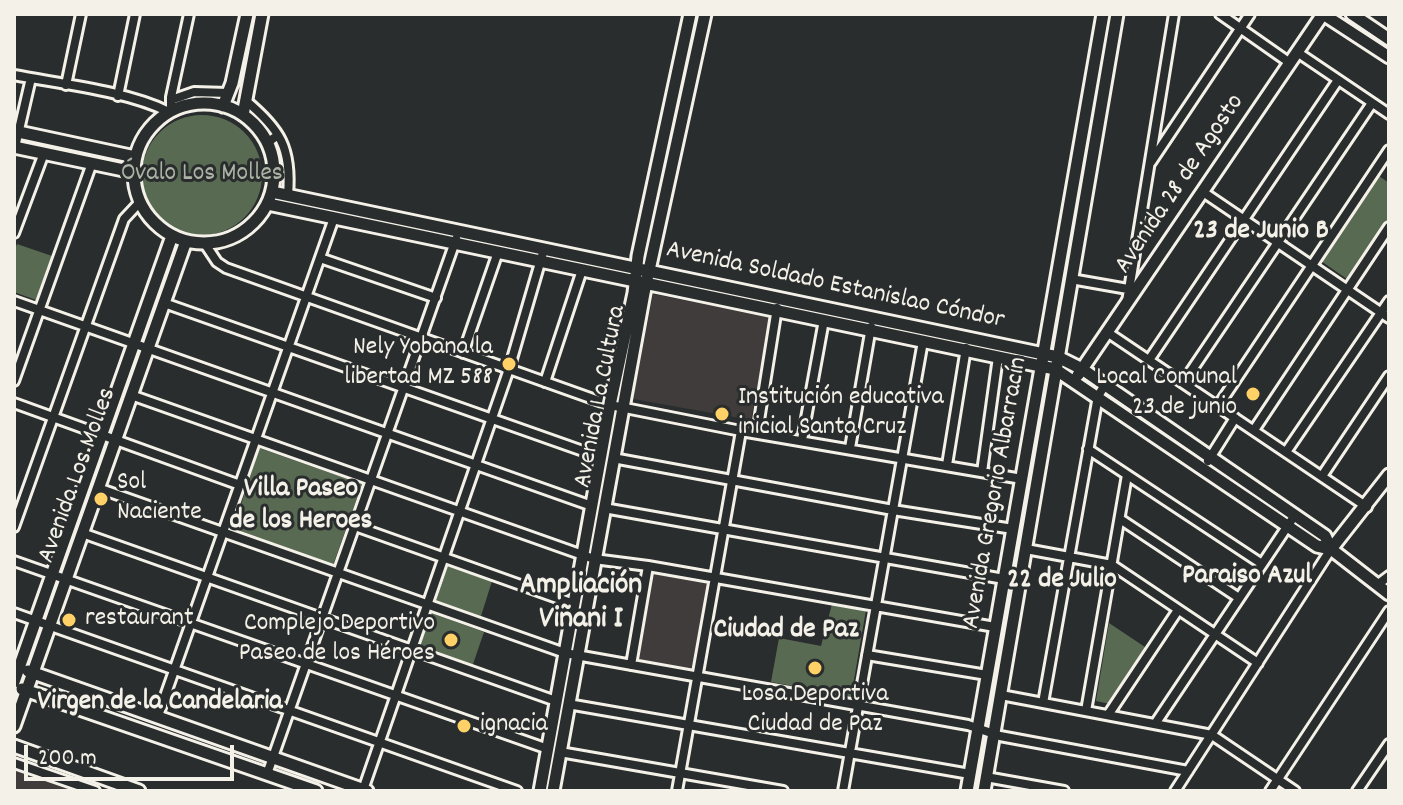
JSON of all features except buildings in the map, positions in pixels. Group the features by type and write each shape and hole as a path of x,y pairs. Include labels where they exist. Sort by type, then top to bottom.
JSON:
{"street":[{"path":"66,85 81,14"},
{"path":"118,96 135,14"},
{"path":"171,108 189,14"},
{"path":"223,106 247,14"},
{"path":"243,115 262,14"},
{"name":"Avenida La Cultura","path":"553,791 554,751 562,703 598,507 613,458 623,407 642,276 690,14"},
{"name":"Avenida La Cultura","path":"598,507 600,457 610,405 705,14"},
{"name":"Avenida Gregorio Albarracín","path":"967,791 1103,14"},
{"name":"Avenida Gregorio Albarracín","path":"984,791 1117,14"},
{"path":"1127,303 1174,14"},
{"path":"1220,14 1240,28 1338,80 1389,114"},
{"path":"1148,166 1250,14"},
{"path":"1323,14 1389,57"},
{"name":"Avenida 28 de Agosto","path":"1075,380 1323,14"},
{"path":"1352,14 1389,39"},
{"path":"686,32 701,35"},
{"path":"14,75 171,108 197,103 223,106 243,115 257,127 273,159 275,175 270,198 257,220 242,233 224,241 205,244 172,236 155,224 139,203 133,172 135,157 151,126 171,108 194,92 228,93"},
{"path":"31,78 16,132 15,147 133,172"},
{"path":"1149,360 1338,80"},
{"path":"245,100 267,119 278,135 290,169 288,195"},
{"path":"1183,383 1372,103"},
{"path":"16,132 135,157"},
{"path":"267,143 278,135"},
{"path":"1218,406 1389,150"},
{"path":"14,233 44,153"},
{"path":"14,381 92,163"},
{"path":"1203,192 1385,315"},
{"name":"Avenida Soldado Estanislao Cóndor","path":"270,198 288,195 457,237 1082,369 1211,457 1292,520"},
{"name":"Avenida Soldado Estanislao Cóndor","path":"270,198 334,218 457,237 498,252 542,255 582,270 642,276"},
{"path":"14,527 124,219 139,203"},
{"path":"158,716 334,218"},
{"path":"1254,430 1389,227"},
{"name":"Avenida Los Molles","path":"14,684 16,666 35,621 172,236"},
{"path":"267,774 457,237"},
{"name":"Avenida Los Molles","path":"14,726 186,241"},
{"path":"205,244 217,262 226,268 610,405 741,431 1022,479"},
{"path":"463,353 498,252"},
{"path":"16,666 365,790 410,649 509,369 542,255"},
{"path":"320,258 436,298"},
{"path":"545,382 582,270"},
{"path":"1071,279 1128,289"},
{"path":"14,301 598,507 1004,579"},
{"path":"1286,452 1385,315 1389,301"},
{"path":"164,303 600,457"},
{"path":"757,433 778,304"},
{"name":"Avenida Soldado Estanislao Cóndor","path":"778,304 824,320 872,324 923,341 967,344 998,357 1043,359"},
{"path":"802,440 824,320"},
{"path":"850,448 872,324"},
{"path":"1107,332 1367,507"},
{"path":"843,791 923,341"},
{"path":"947,465 967,344"},
{"path":"14,350 24,353"},
{"path":"982,472 998,357"},
{"name":"Avenida Soldado Estanislao Cóndor","path":"1057,363 1075,380 1203,468 1325,536 1331,549 1389,594"},
{"path":"1322,476 1389,376"},
{"path":"1043,703 1098,396 1105,385"},
{"path":"131,395 588,557 995,627"},
{"path":"14,403 240,485"},
{"path":"1203,468 1235,418"},
{"path":"677,791 741,431"},
{"path":"1088,449 1262,564"},
{"path":"613,458 1013,529"},
{"path":"1086,711 1127,475"},
{"path":"1175,791 1331,549 1367,507 1389,475"},
{"path":"98,488 571,654 858,704 1188,771"},
{"path":"1120,519 1239,598"},
{"path":"1155,724 1292,520"},
{"path":"355,526 574,604"},
{"path":"82,533 562,703 970,774"},
{"path":"1026,549 1112,565 1258,663"},
{"name":"Avenida La Cultura","path":"571,654 574,604 588,557"},
{"path":"14,561 554,751 783,791"},
{"path":"631,665 648,566"},
{"path":"1377,585 1389,576"},
{"path":"1108,715 1178,610"},
{"path":"1270,791 1389,611"},
{"path":"14,613 517,791"},
{"path":"867,655 987,675"},
{"path":"14,684 316,791"},
{"path":"1001,695 1212,735 1295,791"},
{"path":"1357,791 1389,744"},
{"path":"14,746 139,791"},
{"name":"Avenida La Cultura","path":"540,791 554,751"},
{"path":"14,763 95,791"},
{"path":"986,777 1064,791"}],"shaded area":[{"path":"653,294 771,318 751,420 633,399"},
{"path":"654,572 704,580 707,584 692,667 689,669 638,659 636,656"},
{"path":"14,768 76,791 14,791"}],"green space":[{"name":"Óvalo Los Molles","path":"202,115 225,119 245,132 258,152 262,175 258,198 245,218 225,231 202,235 179,231 159,218 146,198 142,175 146,152 159,132 179,119"},
{"path":"1379,176 1389,183 1389,219 1347,279 1321,261"},
{"path":"17,244 52,256 36,300 14,292 14,252"},
{"path":"259,448 362,484 333,565 233,530"},
{"path":"448,566 492,581 481,616 436,601"},
{"name":"Losa Deportiva Ciudad de Paz","path":"832,604 866,610 851,697 771,682 779,638 821,646"},
{"name":"Complejo Deportivo Paseo de los Héroes","path":"431,613 484,632 472,667 419,649"},
{"path":"1109,623 1148,649 1110,704 1096,701"}],"place":[{"name":"Nely Yobana la libertad MZ 588","path":"509,364"},
{"name":"Local Comunal 23 de junio","path":"1253,394"},
{"name":"Institución educativa inicial Santa Cruz","path":"722,414"},
{"name":"Sol Naciente","path":"101,499"},
{"name":"restaurant","path":"69,620"},
{"name":"Complejo Deportivo Paseo de los Héroes","path":"451,640"},
{"name":"Losa Deportiva Ciudad de Paz","path":"815,668"},
{"name":"ignacia","path":"464,726"}],"district":[{"name":"23 de Junio B","path":"1261,233"},
{"name":"Villa Paseo de los Heroes","path":"301,507"},
{"name":"Paraiso Azul","path":"1247,578"},
{"name":"22 de Julio","path":"1062,582"},
{"name":"Ampliación Viñani I","path":"581,605"},
{"name":"Ciudad de Paz","path":"786,632"},
{"name":"Virgen de la Candelaria","path":"160,704"}]}
